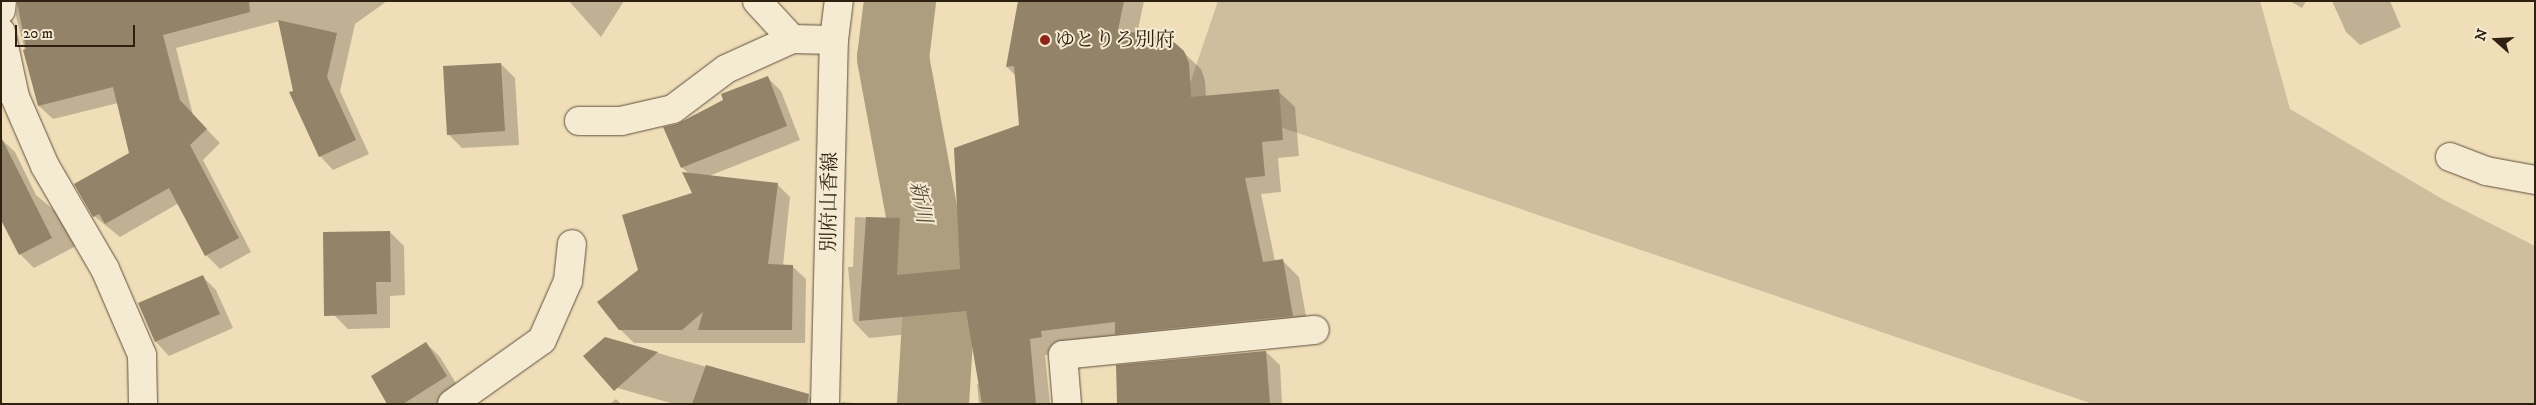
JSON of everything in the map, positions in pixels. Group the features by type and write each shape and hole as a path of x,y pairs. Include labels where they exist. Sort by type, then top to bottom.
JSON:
{"street":[{"path":"1,10 2,1"},
{"path":"757,1 792,39"},
{"name":"別府山香線","path":"825,404 834,40 839,1"},
{"path":"1,32 15,96 46,166 105,269 142,355 143,404"},
{"path":"579,121 621,121 673,109 726,69 792,39 834,40"},
{"path":"2450,157 2486,171 2535,180"},
{"path":"452,404 542,340 568,281 572,244"},
{"path":"1067,404 1063,355 1316,330"}],"shaded area":[{"path":"1218,1 2260,1 2290,109 2444,200 2535,246 2535,404 2093,404 1186,95"}],"building":[{"path":"17,1 249,1 250,12 163,35 180,100 207,129 190,145 239,238 205,256 169,188 105,224 99,214 93,217 74,184 129,153 113,87 38,106 23,50 26,49"},
{"path":"1018,1 1124,1 1118,30 1164,37 1184,51 1189,63 1191,97 1279,89 1283,140 1262,142 1265,176 1245,178 1263,262 1283,259 1293,316 1115,334 1115,322 1041,331 1042,337 1030,339 1036,404 982,404 966,311 859,321 866,217 900,218 897,275 960,269 954,148 1019,125 1014,66 1006,67"},
{"path":"278,20 337,33 327,77 356,140 319,157 289,92 293,91"},
{"path":"501,63 505,131 447,135 443,66"},
{"path":"768,76 787,126 681,168 663,127 677,124 723,100 721,94"},
{"path":"1,137 52,238 19,255 1,220"},
{"path":"682,172 778,183 768,264 793,265 792,330 698,330 703,312 682,330 619,330 597,302 638,270 622,215 692,193"},
{"path":"390,231 391,282 376,282 377,314 324,316 323,232"},
{"path":"203,275 220,314 155,342 138,303"},
{"path":"605,337 658,352 614,391 583,356"},
{"path":"426,342 447,376 403,404 387,404 371,376"},
{"path":"1266,351 1270,404 1117,404 1116,365"},
{"path":"706,365 809,394 807,404 692,404"}],"waterway":[{"name":"新川","path":"900,1 893,58 939,306 933,404"}],"place":[{"name":"ゆとりろ別府","path":"1045,40"}]}
